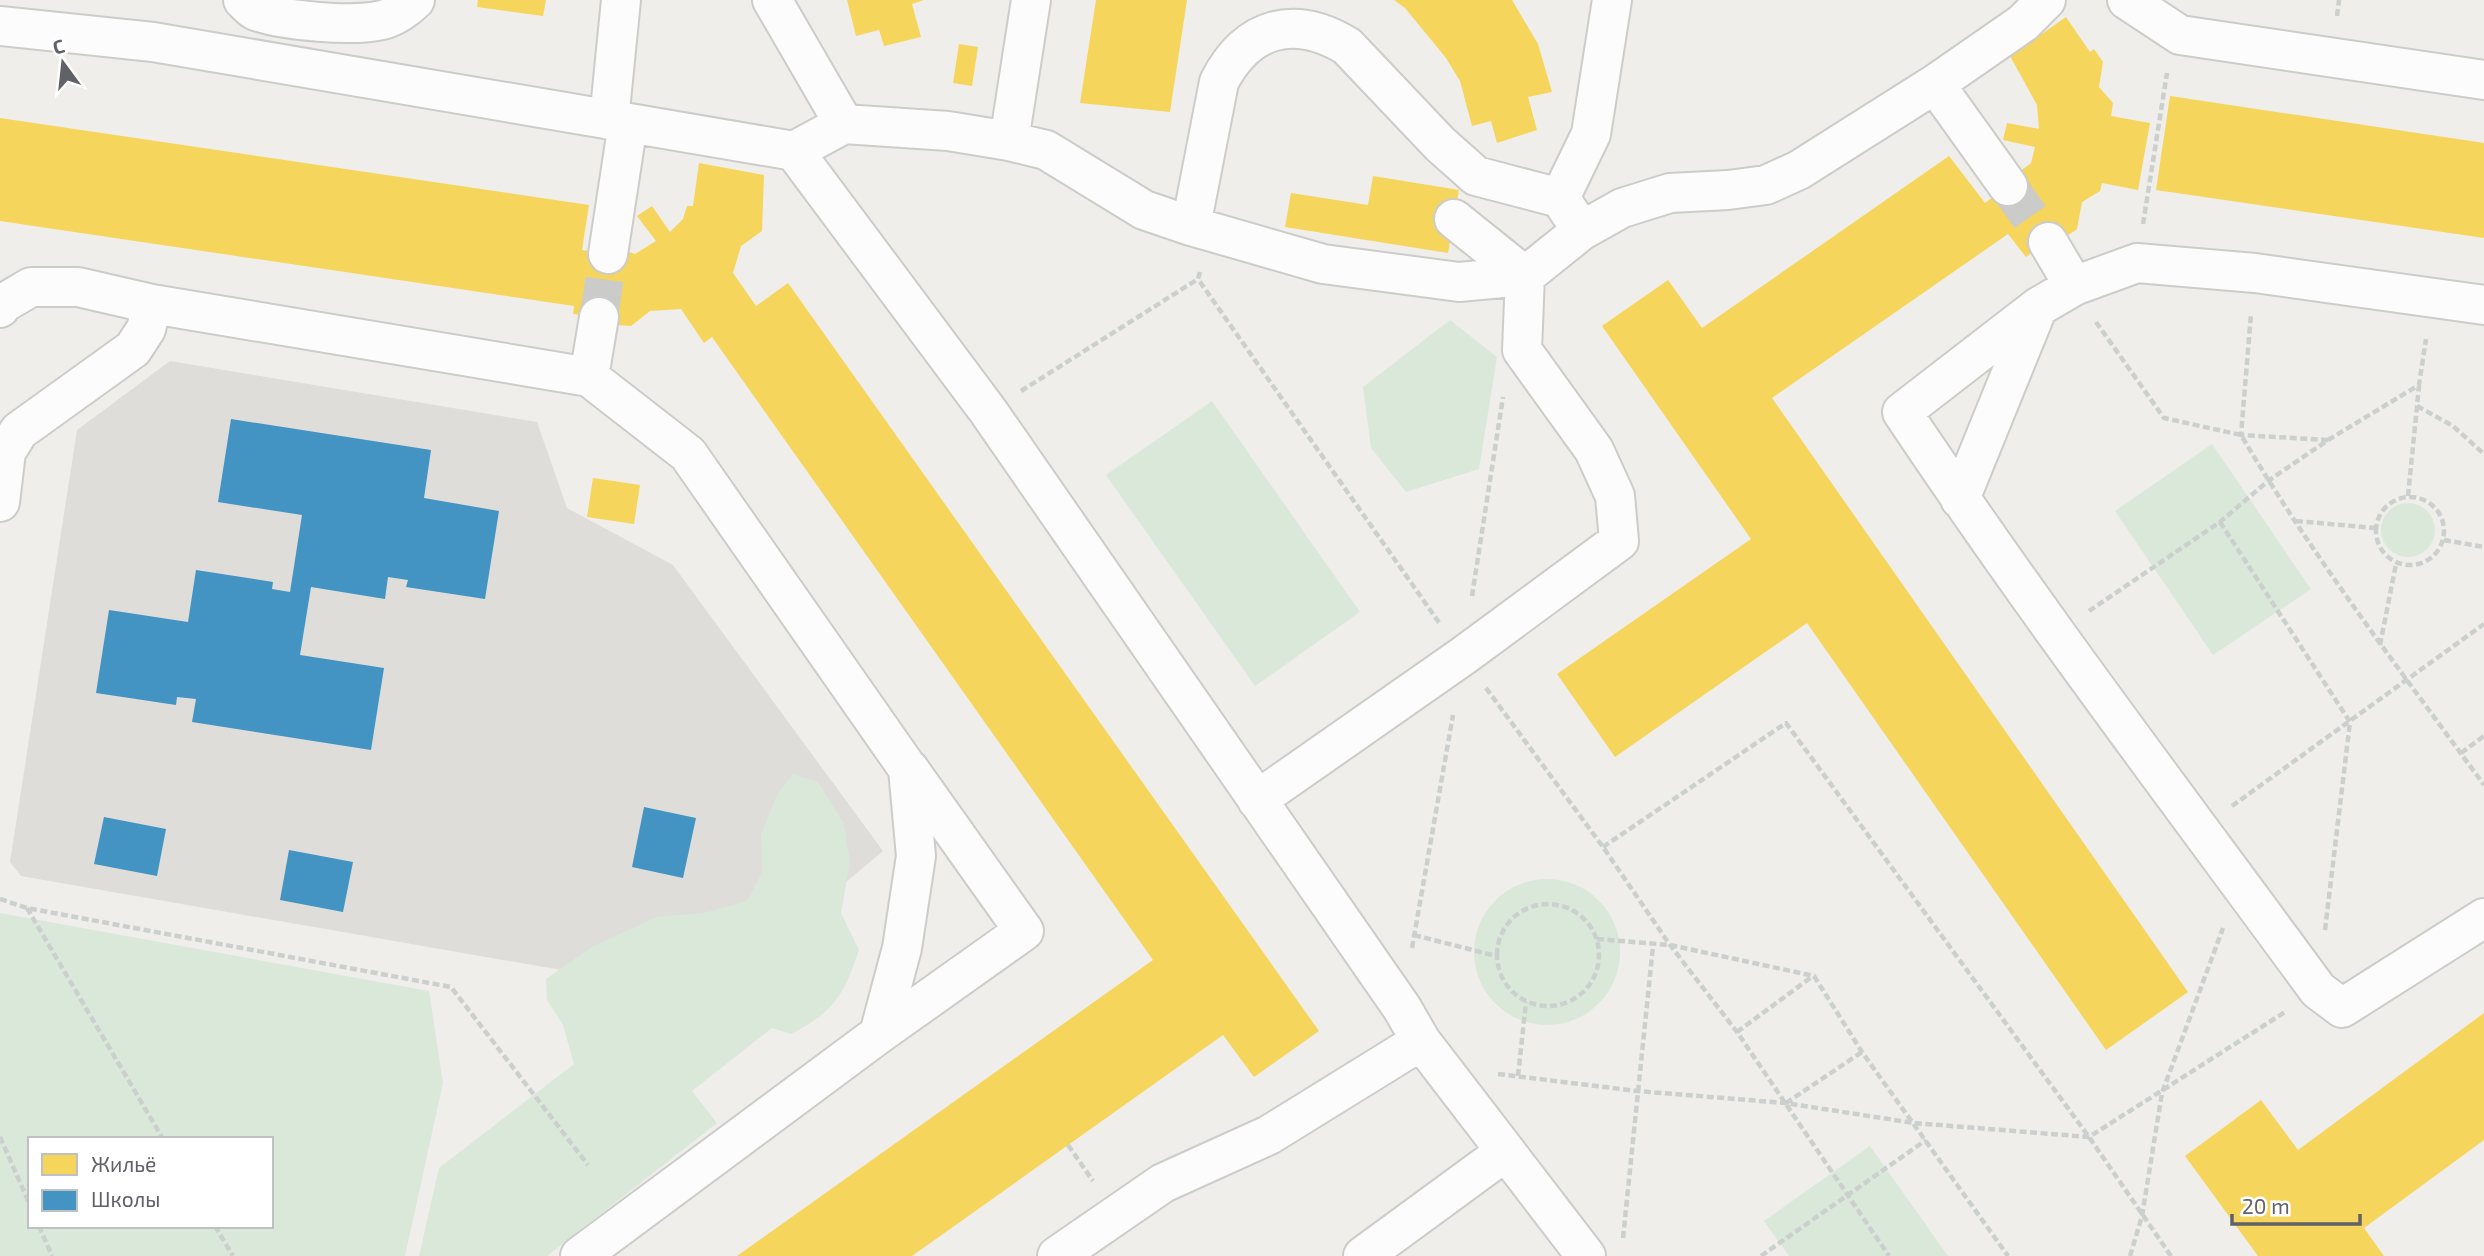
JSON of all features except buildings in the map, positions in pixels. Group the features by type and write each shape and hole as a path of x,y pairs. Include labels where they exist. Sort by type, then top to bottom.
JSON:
{"lane":[{"path":"243,0 253,10 308,21 350,24 384,20 415,0"},
{"path":"608,254 618,122 621,0"},
{"path":"772,0 844,124"},
{"path":"1009,141 1031,0"},
{"path":"1560,198 1591,134 1612,0"},
{"path":"19,19 794,151 844,124 948,131 1009,141 1046,150 1144,210 1191,226 1323,264 1459,282 1525,276 1581,231 1622,208 1670,193 1766,185 1800,170 1935,84 2022,23 2046,0"},
{"path":"2127,0 2180,35 2484,80"},
{"path":"300,67 308,21"},
{"path":"1191,226 1219,82 1229,63 1245,47 1264,35 1285,29 1307,29 1328,35 1347,46 1440,144 1476,176 1560,198 1581,231"},
{"path":"1935,84 2008,186"},
{"path":"794,151 988,411 1402,1007 1431,1054 1586,1256"},
{"path":"1454,219 1525,276"},
{"path":"2048,242 2074,286"},
{"path":"2484,305 2255,273 2137,263 2074,286 2038,306 1902,412 1960,499 2318,990 2343,1008 2484,918"},
{"path":"1257,800 1463,656 1619,541 1615,496 1594,450 1522,350 1525,276"},
{"path":"0,308 2,304 32,287 78,287 152,304 589,377 688,454 1024,931 879,1034 580,1256"},
{"path":"0,502 3,448 19,431 134,349 146,328 152,304"},
{"path":"1960,499 2038,306"},
{"path":"589,377 598,317"},
{"path":"879,1034 902,947 916,856 908,769"},
{"path":"1057,1256 1163,1183 1269,1135 1431,1054"},
{"path":"1363,1256 1505,1152"}],"path":[{"path":"2137,263 2167,71"},
{"path":"988,411 1198,279 1463,656 1603,847 1670,945 1737,1032 1889,1256"},
{"path":"2074,286 2098,325 2164,418 2241,435 2328,440"},
{"path":"2408,496 2419,385 2432,298"},
{"path":"2249,336 2241,435 2268,481 2380,646 2484,785"},
{"path":"1402,1007 1463,656 1508,365 1522,350"},
{"path":"2057,633 2220,522 2268,481 2328,440 2419,385"},
{"path":"2417,406 2453,426 2484,454"},
{"path":"2408,496 2423,499 2436,508 2444,522 2444,540 2427,562 2412,566 2396,564 2385,555 2377,543 2375,528 2380,513 2392,501 2408,496"},
{"path":"2296,521 2375,528"},
{"path":"1431,1054 1518,1076 1637,1091 1785,1103 1914,1123 2089,1137 2162,1093 2318,990 2350,722 2220,522"},
{"path":"2444,540 2484,547"},
{"path":"2380,646 2396,564"},
{"path":"2200,829 2484,624"},
{"path":"1603,847 1786,723 2089,1137 2171,1256"},
{"path":"2461,753 2484,736"},
{"path":"2130,1256 2142,1216 2162,1093 2240,883"},
{"path":"0,899 27,908 452,987 587,1165"},
{"path":"1551,903 1568,907 1582,916 1597,939 1600,956 1597,972 1588,987 1576,999 1559,1005 1542,1006 1526,1002 1504,983 1498,970 1498,939 1506,924 1518,912 1534,905 1551,903"},
{"path":"27,908 162,1137"},
{"path":"1414,935 1496,956"},
{"path":"1597,939 1653,946 1670,945 1814,976 1862,1052 2008,1256"},
{"path":"1622,1242 1653,946"},
{"path":"1737,1032 1814,976"},
{"path":"1518,1076 1526,1002"},
{"path":"1785,1103 1862,1052"},
{"path":"0,1137 28,1200"},
{"path":"1761,1256 1926,1140"},
{"path":"40,1228 52,1256"},
{"path":"216,1228 233,1256"}],"shaded area":[{"path":"170,361 537,422 567,508 673,565 883,851 710,996 21,876 10,862 77,430"}],"green space":[{"path":"1450,320 1497,357 1479,469 1406,492 1371,448 1363,387"},
{"path":"1212,401 1360,612 1255,686 1106,475"},
{"path":"2212,444 2311,589 2213,655 2115,511"},
{"path":"2408,503 2427,511 2435,530 2427,549 2408,557 2389,549 2381,530 2389,511"},
{"path":"793,774 818,782 844,824 850,862 841,913 859,950 836,1001 818,1018 791,1034 772,1028 692,1091 717,1123 547,1256 419,1256 439,1168 574,1064 563,1025 547,1000 546,979 592,947 657,917 704,913 747,901 762,873 761,834 777,795"},
{"path":"1547,879 1575,885 1599,900 1614,924 1620,952 1614,980 1599,1004 1575,1019 1547,1025 1519,1019 1495,1004 1480,980 1474,952 1480,924 1495,900 1519,885"},
{"path":"0,913 429,991 443,1083 405,1256 0,1256"},
{"path":"1870,1146 1948,1256 1789,1256 1764,1221"}],"tunnel":[{"path":"2008,186 2048,242"},
{"path":"599,317 608,254"}]}
